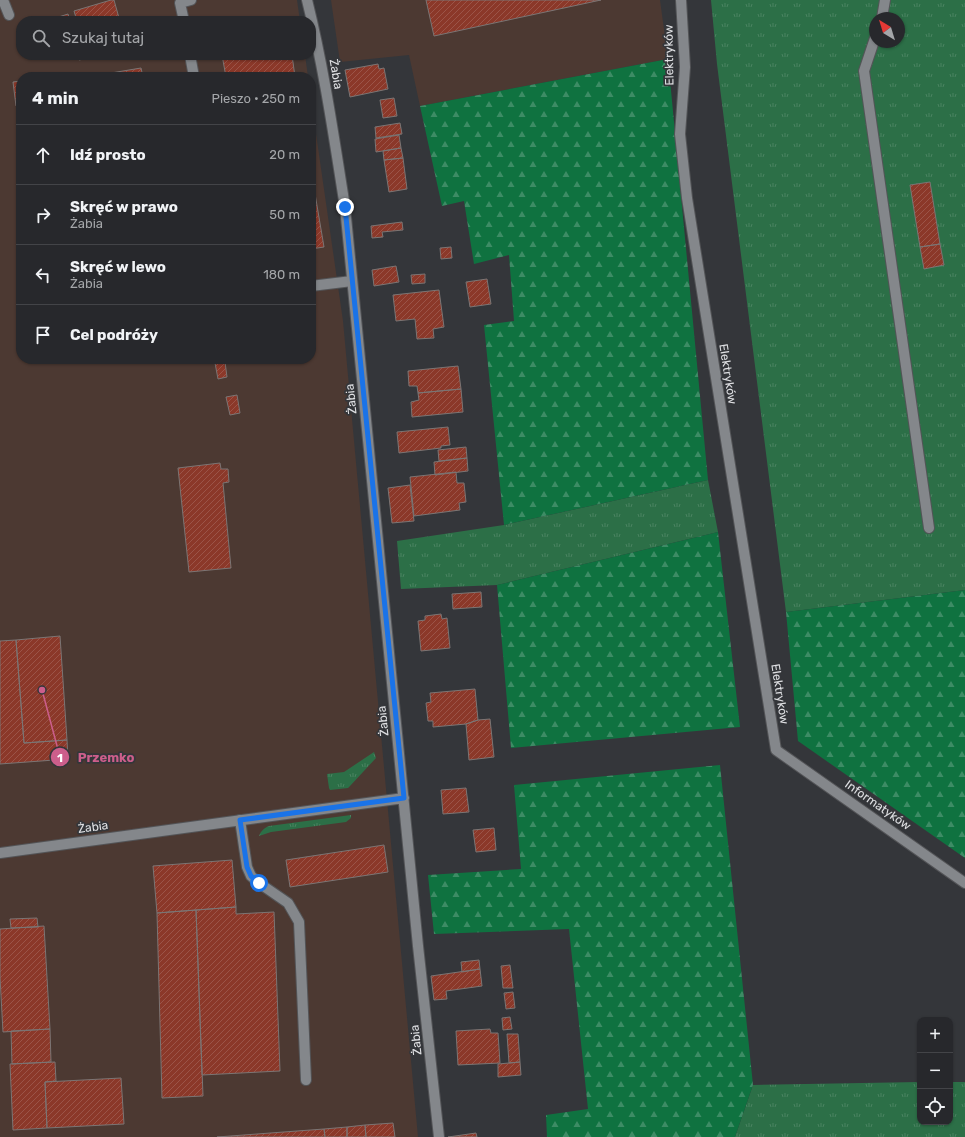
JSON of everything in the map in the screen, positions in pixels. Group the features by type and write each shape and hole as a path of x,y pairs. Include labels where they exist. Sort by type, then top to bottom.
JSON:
{"street":[{"path":"3,0 9,15"},
{"path":"183,16 180,3 191,0"},
{"name":"Żabia","path":"307,0 311,16"},
{"name":"Elektryków","path":"681,0 685,67 680,134 687,198 776,750"},
{"path":"883,12 885,0"},
{"name":"Żabia","path":"316,39 334,134 345,207 439,1137"},
{"path":"872,48 864,71 929,528"},
{"path":"191,60 193,72"},
{"path":"316,285 352,281"},
{"name":"Informatyków","path":"776,750 965,882"},
{"name":"Żabia","path":"0,853 404,798"},
{"path":"240,820 247,867 251,876 288,903 299,922 306,1080"}],"shaded area":[{"path":"0,0 297,0 299,16 16,16 16,60 306,60 307,72 16,72 16,364 316,364 316,134 343,321 418,1137 0,1137"},
{"path":"331,0 660,0 668,59 420,106 409,55 340,62"}],"green space":[{"path":"711,0 965,0 965,590 786,612 717,64"},
{"path":"668,59 708,480 504,525 484,325 514,321 509,255 474,264 464,201 442,206 420,106"},
{"path":"708,480 718,532 497,585 401,589 397,541 504,525"},
{"path":"718,532 740,727 511,748 497,585"},
{"path":"965,590 965,858 798,741 786,612"},
{"path":"374,752 376,758 348,788 330,790 327,774 344,772"},
{"path":"720,765 753,1085 735,1137 547,1137 546,1115 588,1109 569,929 434,934 428,875 521,869 514,785"},
{"path":"351,815 351,818 346,822 271,832 259,836 263,830 269,826"},
{"path":"917,1082 917,1125 953,1125 953,1082 965,1082 965,1137 735,1137 753,1085"}],"building":[{"path":"114,0 118,16 76,16 74,11"},
{"path":"426,0 601,0 434,36"},
{"path":"223,60 293,60 294,72 225,72"},
{"path":"378,64 379,69 384,68 388,89 350,97 345,70"},
{"path":"141,68 142,72 117,72"},
{"path":"13,82 16,82 16,106"},
{"path":"394,98 397,116 383,118 380,100"},
{"path":"400,123 402,134 376,138 375,127"},
{"path":"399,135 401,148 376,152 375,139"},
{"path":"401,148 403,158 384,160 383,151"},
{"path":"403,158 407,189 389,192 384,160"},
{"path":"930,182 940,244 920,247 910,185"},
{"path":"316,200 324,247 316,248"},
{"path":"402,222 403,230 382,232 383,237 372,238 371,226"},
{"path":"940,244 944,265 924,269 920,247"},
{"path":"451,247 452,258 441,259 440,248"},
{"path":"396,266 399,282 374,286 372,270"},
{"path":"425,274 425,283 412,284 411,275"},
{"path":"487,279 491,304 470,307 466,282"},
{"path":"439,290 444,327 433,329 434,338 417,339 415,319 396,321 393,295"},
{"path":"215,364 225,364 227,377 218,379"},
{"path":"458,366 461,389 418,393 417,386 409,386 408,371"},
{"path":"461,389 463,412 412,417 411,402 419,400 418,393"},
{"path":"237,395 240,413 230,415 226,397"},
{"path":"448,427 450,445 441,446 441,448 399,453 397,432"},
{"path":"466,447 467,458 439,461 438,450"},
{"path":"467,458 468,471 435,475 434,462"},
{"path":"220,463 221,469 228,469 229,482 223,483 231,568 189,572 178,468"},
{"path":"456,472 457,483 464,483 466,502 459,503 460,510 414,516 410,477"},
{"path":"410,485 414,521 392,523 388,488"},
{"path":"481,592 482,607 453,609 452,594"},
{"path":"441,614 442,619 447,618 450,648 421,651 418,621 425,620 425,616"},
{"path":"60,636 67,740 24,743 16,640"},
{"path":"16,640 24,743 67,740 68,759 0,764 0,641"},
{"path":"475,689 478,720 466,724 433,727 433,721 428,721 426,703 431,702 430,693"},
{"path":"490,719 494,757 469,760 466,724 478,720"},
{"path":"466,788 469,812 443,814 441,790"},
{"path":"494,828 496,850 476,852 473,830"},
{"path":"384,845 388,872 290,887 286,860"},
{"path":"232,860 236,907 157,913 153,866"},
{"path":"236,907 236,914 274,912 280,1071 202,1075 196,910"},
{"path":"196,910 203,1096 162,1098 157,913"},
{"path":"37,918 38,927 11,928 10,919"},
{"path":"44,926 50,1029 3,1032 0,977 0,929"},
{"path":"479,960 480,969 462,972 461,962"},
{"path":"510,965 513,988 503,988 501,966"},
{"path":"480,969 482,986 446,991 447,999 434,1000 431,976"},
{"path":"513,992 515,1008 506,1009 504,993"},
{"path":"510,1017 512,1029 503,1030 502,1018"},
{"path":"50,1029 51,1062 12,1064 11,1031"},
{"path":"490,1029 491,1033 498,1033 500,1063 458,1065 456,1031"},
{"path":"507,1034 518,1034 520,1062 509,1063"},
{"path":"55,1062 56,1081 45,1082 47,1128 13,1130 10,1064"},
{"path":"520,1062 521,1075 498,1077 498,1064"},
{"path":"121,1078 124,1124 47,1128 45,1082"},
{"path":"393,1123 395,1137 366,1137 365,1125"},
{"path":"365,1125 366,1137 347,1137 347,1127"},
{"path":"347,1127 347,1137 325,1137 324,1129"},
{"path":"324,1129 325,1137 217,1137"},
{"path":"476,1133 477,1137 448,1137"}],"place":[{"name":"Przemko","path":"42,690"}],"route":[{"path":"259,883 251,876 247,867 240,820 404,798 345,207"}]}
